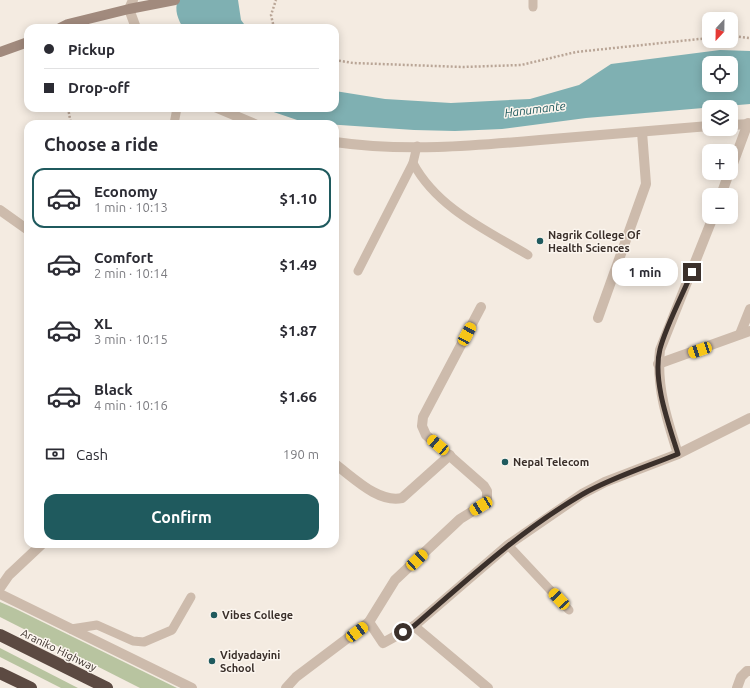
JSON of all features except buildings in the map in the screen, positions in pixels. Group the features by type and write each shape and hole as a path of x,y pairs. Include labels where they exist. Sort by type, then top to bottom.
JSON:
{"highway":[{"name":"Araniko Highway","path":"0,635 107,688"},
{"path":"0,673 31,688"}],"street":[{"path":"68,24 134,5 175,0"},
{"path":"134,5 136,24"},
{"path":"0,52 24,43"},
{"path":"226,112 246,120"},
{"path":"738,125 749,124 738,152"},
{"path":"339,143 358,145 417,146 491,144 702,127"},
{"path":"598,318 646,184 642,132"},
{"path":"0,210 24,227"},
{"path":"678,454 662,406 658,364 660,350 710,224"},
{"path":"286,688 296,677 369,622 395,580 460,519 481,506 487,500 487,491 484,486 426,435 422,426 423,417 481,307"},
{"path":"658,364 745,333 750,310"},
{"path":"369,622 383,643 414,626 508,545 582,494 605,482 678,454 750,418"},
{"path":"339,467 376,494 394,500 402,498 450,455"},
{"path":"0,588 9,575 38,548"},
{"path":"0,594 192,688"},
{"path":"414,626 488,688"},
{"path":"737,688 741,677 747,671 750,672"}],"lane":[{"path":"358,271 413,163 417,146"},
{"path":"413,163 420,176 447,204 469,221 528,255"},
{"path":"508,545 569,610"},
{"path":"71,629 96,624 133,641 144,642 172,630 191,597"}],"path":[{"path":"273,24 270,15 276,0"},
{"path":"738,37 750,38"},
{"path":"339,61 354,63 463,68 521,65 576,52 702,39"}],"green space":[{"path":"0,602 177,688 140,688 0,617"},
{"path":"0,648 78,688 61,688 0,657"}],"water":[{"path":"178,0 238,0 241,20 244,24 181,24 177,14"},
{"name":"Hanumante","path":"720,50 750,51 750,104 738,105 738,100 702,100 702,108 586,118 502,129 455,131 339,125 339,120 297,120 274,112 339,112 339,92 385,99 451,103 530,99 579,85 611,64"}],"place":[{"name":"Nagrik College Of Health Sciences","path":"540,241"},
{"name":"Nepal Telecom","path":"505,462"},
{"name":"Vibes College","path":"214,615"},
{"name":"Vidyadayini School","path":"212,661"}],"route":[{"path":"403,632 414,626 508,545 582,494 605,482 678,454 662,406 658,364 660,350 692,272"}]}
